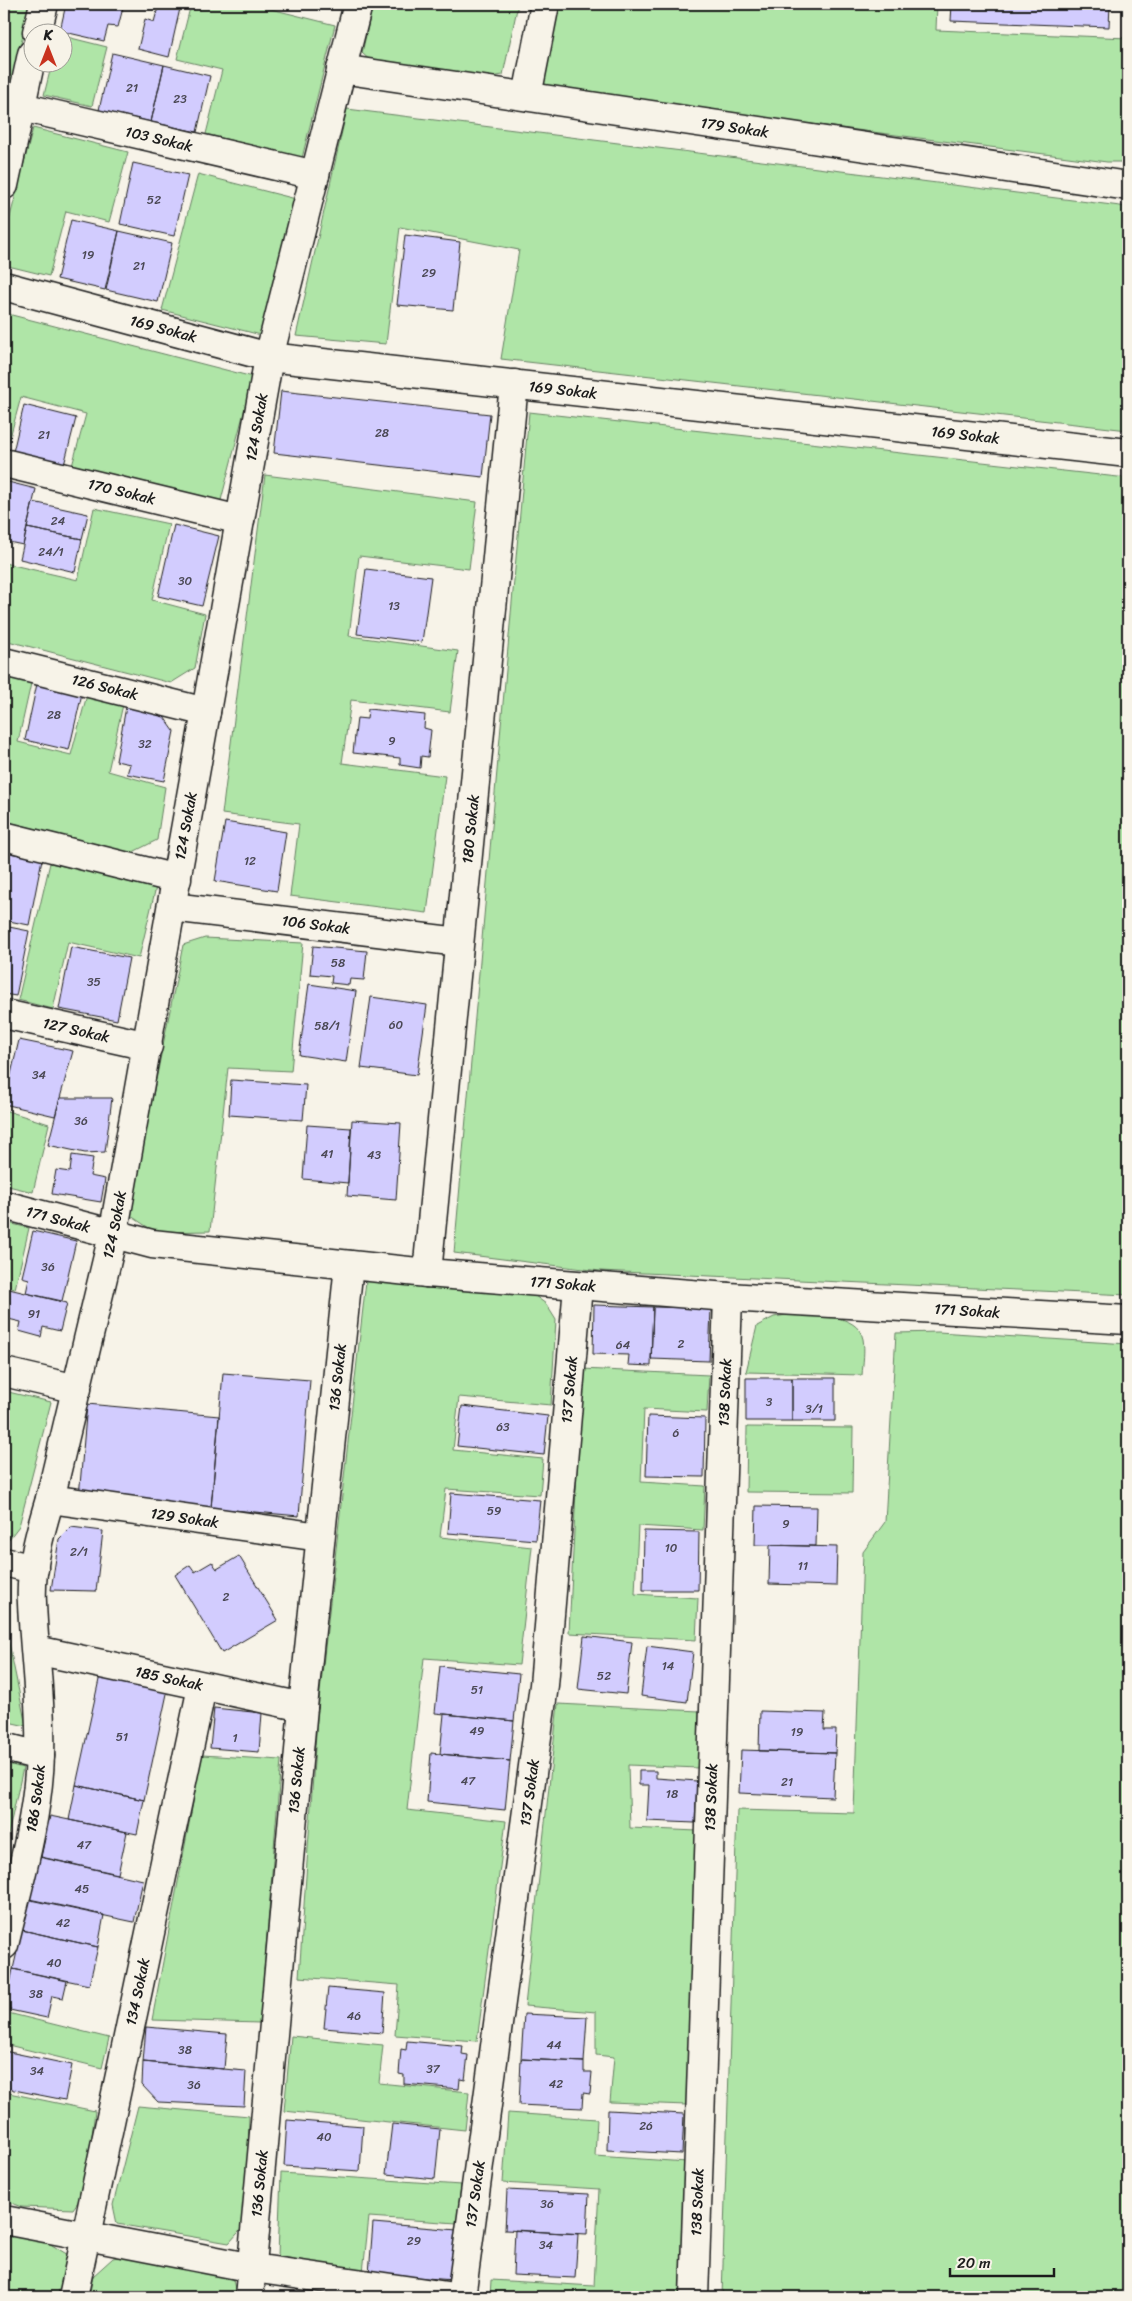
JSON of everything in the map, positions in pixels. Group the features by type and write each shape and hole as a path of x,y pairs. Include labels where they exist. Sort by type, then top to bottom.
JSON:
{"street":[{"path":"40,22 44,4"},
{"path":"527,96 545,4"},
{"name":"124 Sokak","path":"36,1650 32,1602 34,1569 41,1530 77,1389 113,1234 148,1046 269,357 341,69 351,5"},
{"name":"179 Sokak","path":"341,69 1128,186"},
{"path":"4,185 12,106 25,72"},
{"name":"103 Sokak","path":"12,106 314,175"},
{"name":"169 Sokak","path":"4,286 269,357 1128,453"},
{"name":"180 Sokak","path":"427,1273 514,384"},
{"name":"170 Sokak","path":"4,463 240,520"},
{"name":"126 Sokak","path":"4,662 206,712"},
{"path":"4,836 177,879"},
{"name":"106 Sokak","path":"172,907 459,942"},
{"name":"127 Sokak","path":"4,1014 148,1046"},
{"name":"171 Sokak","path":"4,1205 152,1244 427,1273 728,1297 1128,1320"},
{"name":"136 Sokak","path":"249,2297 303,1707 348,1264"},
{"name":"137 Sokak","path":"461,2297 544,1685 578,1286"},
{"name":"138 Sokak","path":"694,2297 728,1297"},
{"path":"4,1372 77,1389"},
{"name":"129 Sokak","path":"50,1499 320,1537"},
{"path":"4,1562 34,1569"},
{"name":"185 Sokak","path":"36,1650 303,1707"},
{"name":"186 Sokak","path":"4,1945 36,1810 41,1720 36,1650"},
{"name":"134 Sokak","path":"73,2297 202,1686"},
{"path":"4,1747 40,1756"},
{"path":"4,2220 253,2268 454,2297"}],"green space":[{"path":"4,4 31,4 26,22 22,22 22,40 11,83 4,81"},
{"path":"191,4 251,4 335,25 302,158 206,134 222,70 177,59"},
{"path":"373,4 518,4 503,75 486,78 373,63 362,53"},
{"path":"556,4 937,4 936,30 1128,38 1128,162 1107,162 552,91 541,86"},
{"path":"72,38 107,47 92,106 44,95 50,72 72,72"},
{"path":"347,109 1128,207 1128,430 501,359 519,250 400,227 386,344 296,336"},
{"path":"33,128 128,152 109,222 66,211 49,276 4,265 4,240"},
{"path":"198,174 296,199 261,335 162,310"},
{"path":"4,313 253,377 220,504 72,466 86,414 21,397 6,452 4,452"},
{"path":"529,412 1127,478 1128,1295 600,1271 454,1253"},
{"path":"265,475 477,502 469,569 359,556 349,636 458,651 450,712 351,700 342,763 445,776 427,913 290,896 299,824 222,814"},
{"path":"94,508 169,524 152,600 205,614 195,668 171,683 4,640 4,563 78,580"},
{"path":"4,673 32,679 18,742 71,755 88,691 124,700 108,771 165,787 157,840 131,853 4,821"},
{"path":"50,863 156,887 139,958 68,942 53,1009 18,1000"},
{"path":"205,938 303,943 291,1071 228,1068 210,1231 155,1232 131,1216 136,1180 183,945"},
{"path":"4,1110 49,1124 33,1192 4,1185"},
{"path":"4,1222 29,1228 15,1289 4,1286"},
{"path":"366,1281 531,1293 546,1304 556,1320 551,1405 459,1397 453,1450 543,1459 540,1495 446,1489 440,1537 532,1547 519,1665 424,1658 407,1810 506,1821 477,2041 395,2035 399,1985 299,1977 317,1719"},
{"path":"793,1314 823,1315 853,1324 863,1339 862,1375 746,1372 757,1326 774,1317"},
{"path":"938,1332 1128,1344 1128,2297 722,2297 737,1810 854,1813 863,1552 885,1522 896,1333"},
{"path":"582,1369 709,1375 707,1412 644,1409 641,1482 705,1486 703,1530 638,1526 635,1594 698,1598 696,1640 569,1633"},
{"path":"4,1391 51,1402 19,1526 9,1539 4,1539"},
{"path":"747,1427 853,1428 852,1493 746,1492"},
{"path":"4,1619 26,1726 4,1721"},
{"path":"558,1704 699,1711 698,1768 628,1765 630,1828 697,1831 686,2105 610,2102 614,2057 596,2055 596,2012 525,2006"},
{"path":"202,1755 281,1760 260,2023 152,2020"},
{"path":"4,1763 23,1768 8,1835 4,1834"},
{"path":"4,2012 109,2038 102,2068 4,2044"},
{"path":"291,2036 383,2045 379,2083 469,2092 465,2130 284,2111"},
{"path":"4,2092 95,2111 85,2192 73,2209 21,2207 4,2200"},
{"path":"138,2106 249,2116 246,2224 229,2243 117,2224 113,2205"},
{"path":"508,2113 597,2119 595,2156 687,2162 679,2297 490,2297 491,2280 594,2286 599,2189 503,2183"},
{"path":"281,2173 461,2185 457,2223 369,2217 363,2272 278,2256"},
{"path":"4,2235 39,2237 73,2258 63,2297 4,2297"},
{"path":"129,2255 219,2273 233,2280 237,2297 89,2297 93,2276 113,2258"}],"building":[{"path":"66,4 124,4 118,27 108,26 104,41 72,34 72,22 62,22"},
{"path":"159,4 181,4 169,57 138,49 145,19 154,22"},
{"path":"952,4 1110,4 1109,27 951,21"},
{"path":"112,53 164,65 151,122 99,110"},
{"path":"164,65 210,76 197,132 151,122"},
{"path":"133,163 188,175 174,236 120,224"},
{"path":"71,220 119,231 105,290 57,279"},
{"path":"119,231 172,243 158,302 106,290"},
{"path":"405,235 460,242 453,310 397,305"},
{"path":"281,391 490,414 483,477 274,453"},
{"path":"24,405 76,418 64,465 13,452"},
{"path":"4,481 36,489 23,545 4,541"},
{"path":"33,502 88,514 82,539 27,528"},
{"path":"174,525 219,536 202,606 158,596"},
{"path":"27,528 82,539 75,572 20,559"},
{"path":"366,569 431,577 422,642 357,634"},
{"path":"38,679 83,689 69,750 25,740"},
{"path":"126,707 162,714 174,731 164,781 127,774 130,764 116,761"},
{"path":"368,709 425,715 424,728 431,730 428,757 421,756 420,768 400,765 400,758 353,753 357,718 367,719"},
{"path":"225,822 286,832 277,891 215,881"},
{"path":"4,852 42,859 29,925 4,920"},
{"path":"4,926 29,931 16,996 4,994"},
{"path":"313,946 367,951 364,980 350,979 349,985 331,983 332,976 310,974"},
{"path":"71,947 129,958 117,1020 59,1009"},
{"path":"309,984 356,991 346,1062 299,1055"},
{"path":"371,997 427,1005 417,1075 361,1068"},
{"path":"19,1040 73,1051 55,1116 4,1104"},
{"path":"231,1080 306,1085 303,1120 229,1115"},
{"path":"60,1098 112,1098 105,1152 85,1153 48,1145"},
{"path":"352,1120 401,1123 396,1200 347,1196"},
{"path":"307,1125 351,1128 348,1183 303,1179"},
{"path":"72,1155 93,1158 90,1176 105,1179 101,1202 52,1194 56,1170 70,1172"},
{"path":"33,1231 76,1241 62,1301 26,1293 29,1279 22,1277"},
{"path":"9,1289 67,1303 60,1331 43,1327 41,1337 19,1331 21,1322 4,1318"},
{"path":"594,1305 653,1307 651,1366 628,1365 629,1355 593,1354"},
{"path":"653,1307 711,1308 709,1361 651,1359"},
{"path":"223,1373 310,1380 299,1516 211,1508"},
{"path":"746,1378 792,1378 792,1421 746,1421"},
{"path":"792,1378 835,1378 835,1421 792,1421"},
{"path":"87,1404 219,1416 211,1508 79,1497"},
{"path":"462,1406 548,1416 544,1455 457,1446"},
{"path":"648,1416 705,1418 704,1477 646,1476"},
{"path":"451,1493 540,1500 536,1540 448,1533"},
{"path":"756,1506 817,1507 816,1546 755,1545"},
{"path":"71,1527 103,1531 96,1591 51,1590 59,1539"},
{"path":"644,1531 699,1532 698,1590 643,1590"},
{"path":"770,1545 837,1547 836,1586 769,1584"},
{"path":"239,1556 278,1620 222,1653 175,1575 190,1565 195,1572 212,1562 217,1569"},
{"path":"584,1636 632,1642 626,1694 578,1689"},
{"path":"647,1646 693,1652 687,1702 641,1696"},
{"path":"440,1666 519,1674 514,1721 435,1713"},
{"path":"100,1675 168,1689 144,1800 76,1785"},
{"path":"214,1708 262,1713 259,1752 210,1748"},
{"path":"760,1711 825,1713 824,1730 836,1730 835,1753 759,1751"},
{"path":"444,1714 514,1721 510,1761 440,1754"},
{"path":"741,1750 835,1753 833,1797 739,1793"},
{"path":"431,1753 510,1761 505,1810 427,1802"},
{"path":"639,1771 656,1771 656,1778 697,1781 695,1823 647,1821 649,1785 639,1785"},
{"path":"76,1785 144,1800 137,1834 69,1820"},
{"path":"50,1816 127,1832 118,1874 41,1857"},
{"path":"30,1855 143,1880 134,1922 21,1898"},
{"path":"29,1899 104,1915 98,1947 22,1930"},
{"path":"22,1930 98,1947 89,1985 13,1969"},
{"path":"13,1969 67,1981 63,1998 52,1996 47,2018 5,2009"},
{"path":"328,1988 385,1993 382,2033 324,2028"},
{"path":"524,2014 587,2017 584,2062 521,2059"},
{"path":"146,2027 227,2034 224,2069 143,2062"},
{"path":"407,2041 463,2046 462,2054 468,2055 465,2080 460,2079 459,2089 404,2084 404,2075 399,2074 401,2049 406,2050"},
{"path":"4,2051 72,2065 65,2100 4,2088"},
{"path":"521,2059 584,2062 584,2072 592,2072 590,2094 583,2093 582,2108 519,2105"},
{"path":"143,2062 246,2071 244,2106 158,2102 142,2085"},
{"path":"608,2110 684,2114 682,2154 607,2150"},
{"path":"287,2120 363,2126 360,2171 284,2166"},
{"path":"392,2124 440,2129 435,2179 386,2174"},
{"path":"507,2190 589,2194 587,2234 505,2230"},
{"path":"373,2223 457,2230 454,2280 369,2274"},
{"path":"515,2230 578,2234 575,2278 513,2275"}]}
